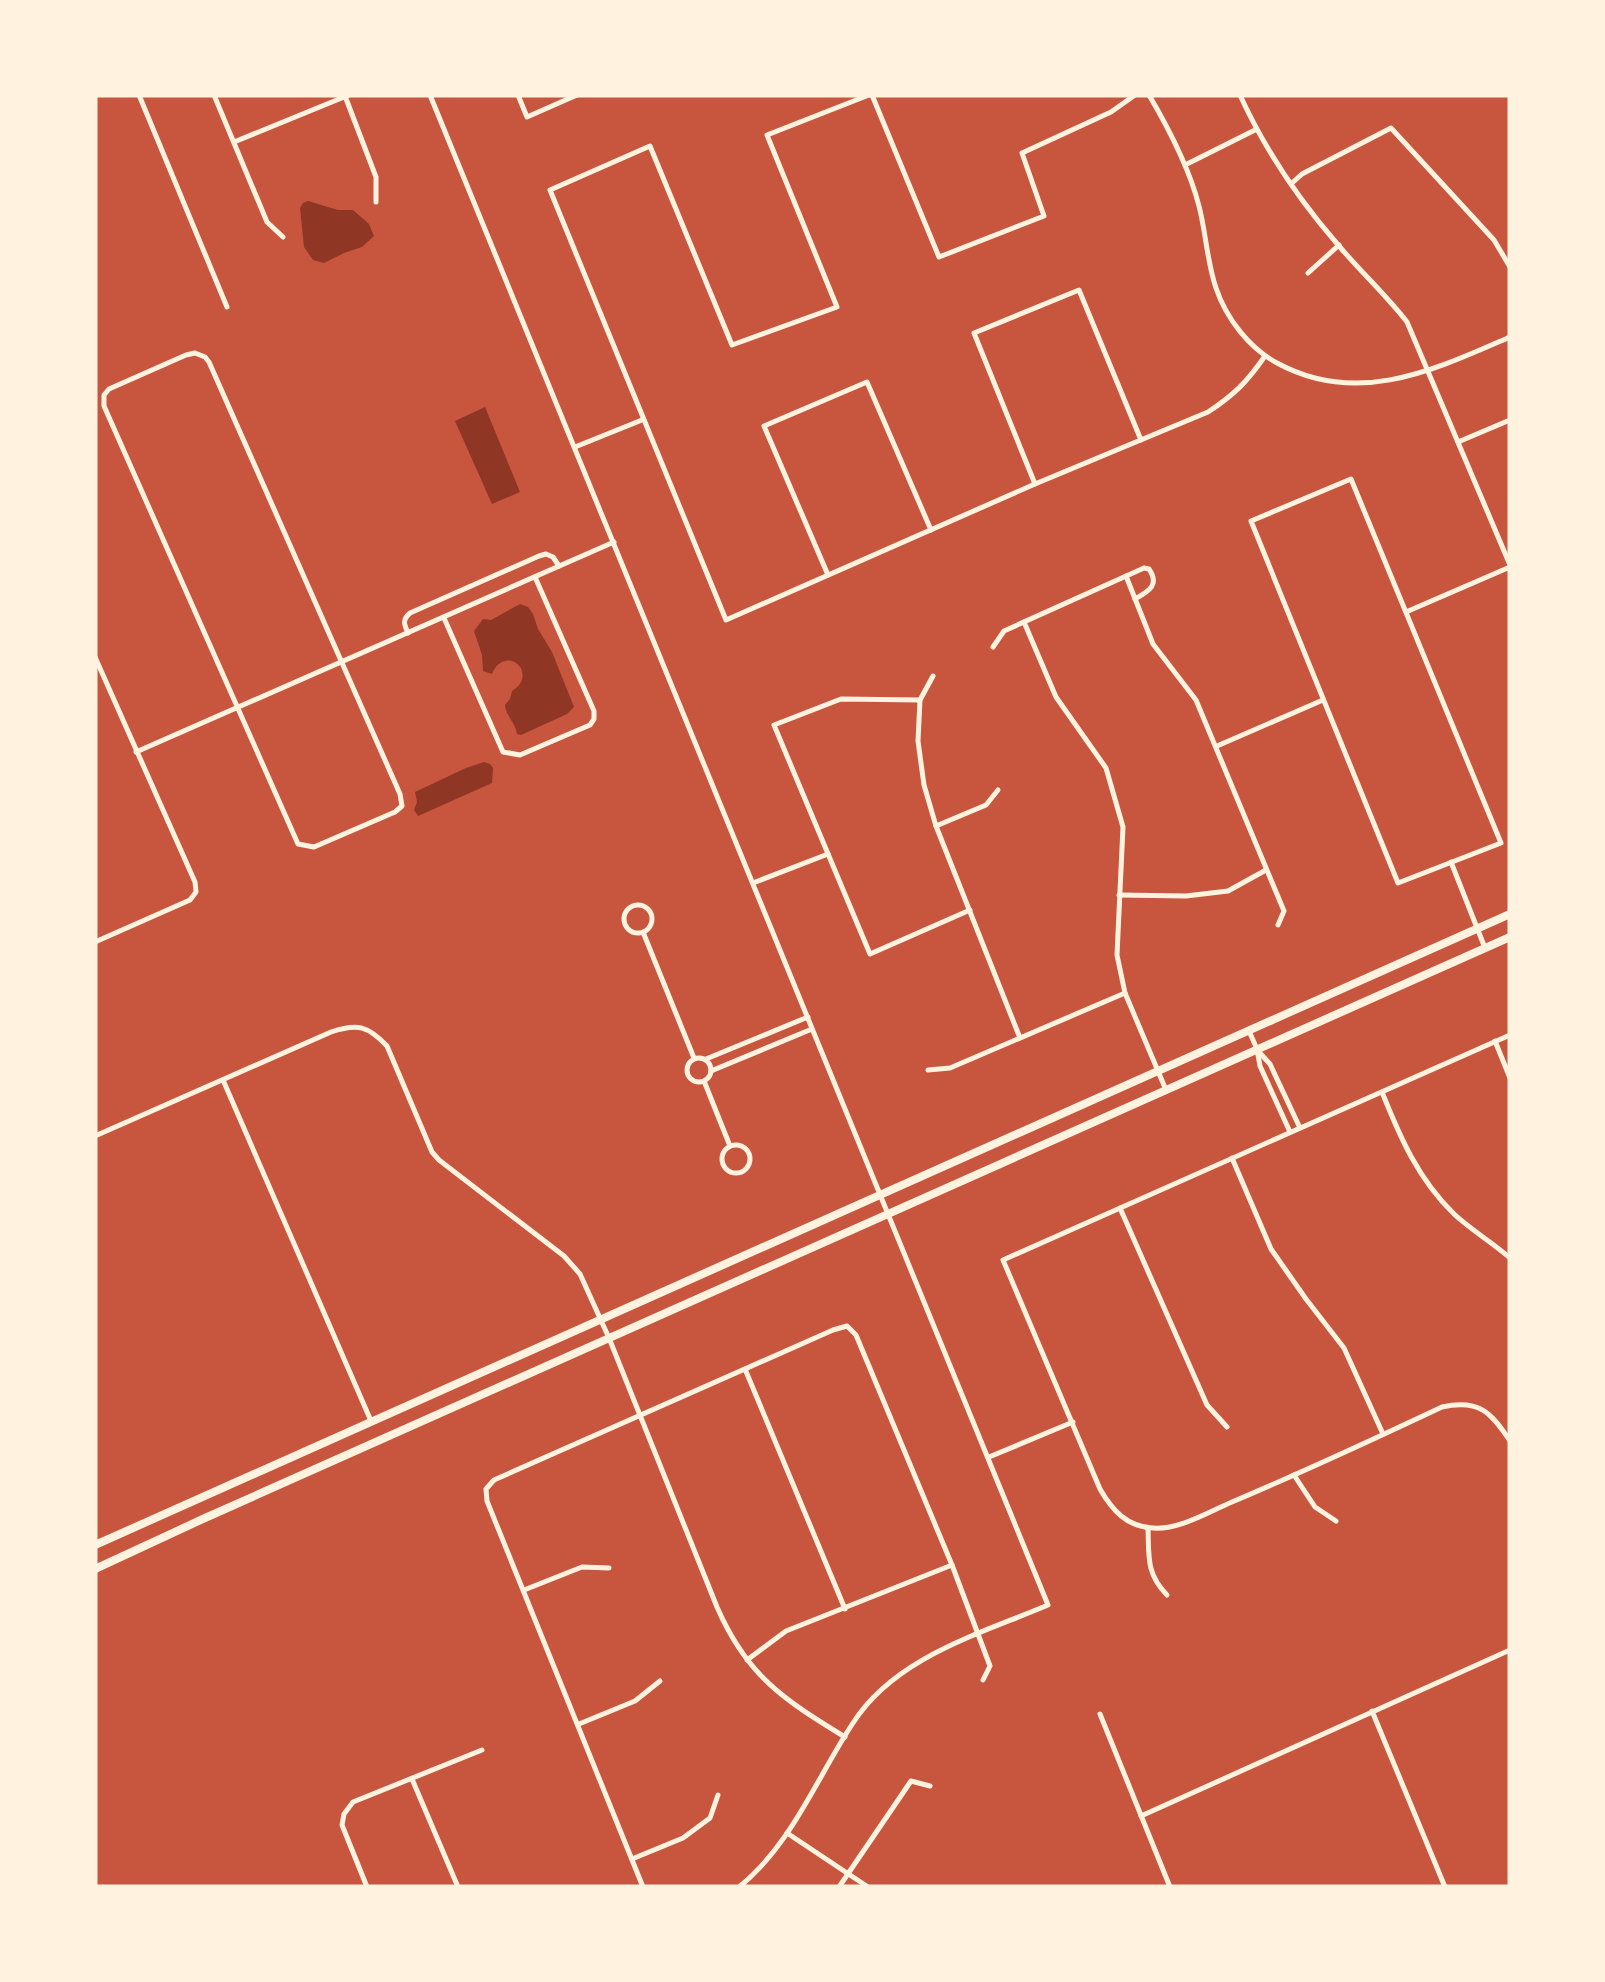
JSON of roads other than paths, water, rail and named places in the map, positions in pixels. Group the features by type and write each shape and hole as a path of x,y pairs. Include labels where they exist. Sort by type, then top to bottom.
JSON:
{"main road":[{"path":"95,1545 602,1324 880,1195 1510,914"},
{"path":"95,1570 1510,936"},
{"path":"371,1422 380,1440"},
{"path":"128,1530 137,1550"}],"street":[{"path":"139,95 227,306"},
{"path":"214,95 267,222 284,237"},
{"path":"430,95 1048,1605 920,1662 870,1700 787,1833 766,1861 738,1887"},
{"path":"518,95 527,116 576,95"},
{"path":"1135,95 1111,112 1022,154 1044,216 940,257 870,95 767,135 836,306 732,345 650,146 550,190 726,620 1208,412 1250,379 1265,356"},
{"path":"1149,95 1184,165 1198,204 1217,290 1238,329 1265,356 1306,376 1338,384 1386,381 1428,371 1510,337"},
{"path":"1240,95 1255,130 1291,184 1407,322 1510,566 1406,612"},
{"path":"234,142 346,96 376,176 376,202"},
{"path":"1291,184 1302,174 1392,128 1494,240 1510,267"},
{"path":"1184,165 1255,130"},
{"path":"1308,273 1339,245"},
{"path":"1035,484 974,333 1079,290 1141,440"},
{"path":"186,355 205,357 209,362 402,806 314,847 298,844 237,708 104,406 104,394 109,389 186,355"},
{"path":"828,575 764,426 867,382 931,530"},
{"path":"575,447 643,420"},
{"path":"1458,442 1510,420"},
{"path":"1351,479 1406,612 1501,843 1398,883 1251,521 1351,479"},
{"path":"136,752 614,542"},
{"path":"408,633 404,623 410,612 539,556 554,557 558,566"},
{"path":"993,647 1004,631 1149,569 1154,583 1135,599"},
{"path":"1126,576 1153,644 1196,700 1217,746 1284,911 1278,925"},
{"path":"444,617 503,752 520,755 590,726 594,711 535,577"},
{"path":"1024,622 1056,698 1106,768 1123,826 1117,955 1125,993 1166,1090"},
{"path":"95,657 195,882 196,892 190,900 95,942"},
{"path":"933,676 920,700 918,741 924,784 936,826 1020,1038"},
{"path":"920,700 841,699 774,725 870,954 970,910"},
{"path":"1217,746 1323,700"},
{"path":"936,826 986,805 998,790"},
{"path":"752,883 828,854"},
{"path":"1451,862 1486,948"},
{"path":"1119,895 1186,896 1228,890 1266,870"},
{"path":"634,904 644,906 652,917 643,932 634,933 624,923 624,914 634,904"},
{"path":"643,932 694,1058"},
{"path":"928,1070 950,1068 1125,993"},
{"path":"704,1081 688,1075 688,1064 694,1058 706,1059 808,1018"},
{"path":"95,1136 348,1026 375,1034 388,1046 432,1152 580,1274 724,1624 746,1660 781,1696 845,1736"},
{"path":"704,1081 712,1071 812,1029"},
{"path":"1249,1031 1290,1132"},
{"path":"1510,1035 1002,1260 1109,1505 1133,1524 1148,1528 1176,1525 1442,1408 1460,1404 1490,1414 1510,1441"},
{"path":"1495,1042 1510,1078"},
{"path":"1257,1050 1270,1064 1300,1128"},
{"path":"706,1059 712,1071"},
{"path":"222,1080 371,1422"},
{"path":"704,1081 730,1146"},
{"path":"1382,1092 1410,1158 1430,1185 1451,1211 1510,1258"},
{"path":"739,1145 750,1154 748,1167 741,1173 732,1174 723,1165 722,1156 730,1146 739,1145"},
{"path":"1232,1158 1271,1249 1344,1348 1384,1434"},
{"path":"1120,1208 1207,1406 1227,1426"},
{"path":"643,1887 486,1501 486,1489 494,1480 846,1326 856,1335 952,1564 990,1666 984,1680"},
{"path":"745,1369 846,1609"},
{"path":"989,1457 1073,1422"},
{"path":"1294,1475 1315,1506 1336,1521"},
{"path":"1148,1528 1150,1570 1156,1584 1168,1595"},
{"path":"746,1660 786,1631 952,1564"},
{"path":"524,1590 582,1567 609,1568"},
{"path":"1141,1816 1510,1650"},
{"path":"579,1724 635,1701 660,1681"},
{"path":"1372,1711 1445,1887"},
{"path":"1100,1714 1170,1887"},
{"path":"367,1887 344,1832 344,1814 352,1802 482,1750"},
{"path":"412,1778 458,1887"},
{"path":"839,1887 910,1780 930,1786"},
{"path":"632,1859 683,1838 710,1818 718,1795"},
{"path":"787,1833 868,1887"}]}
